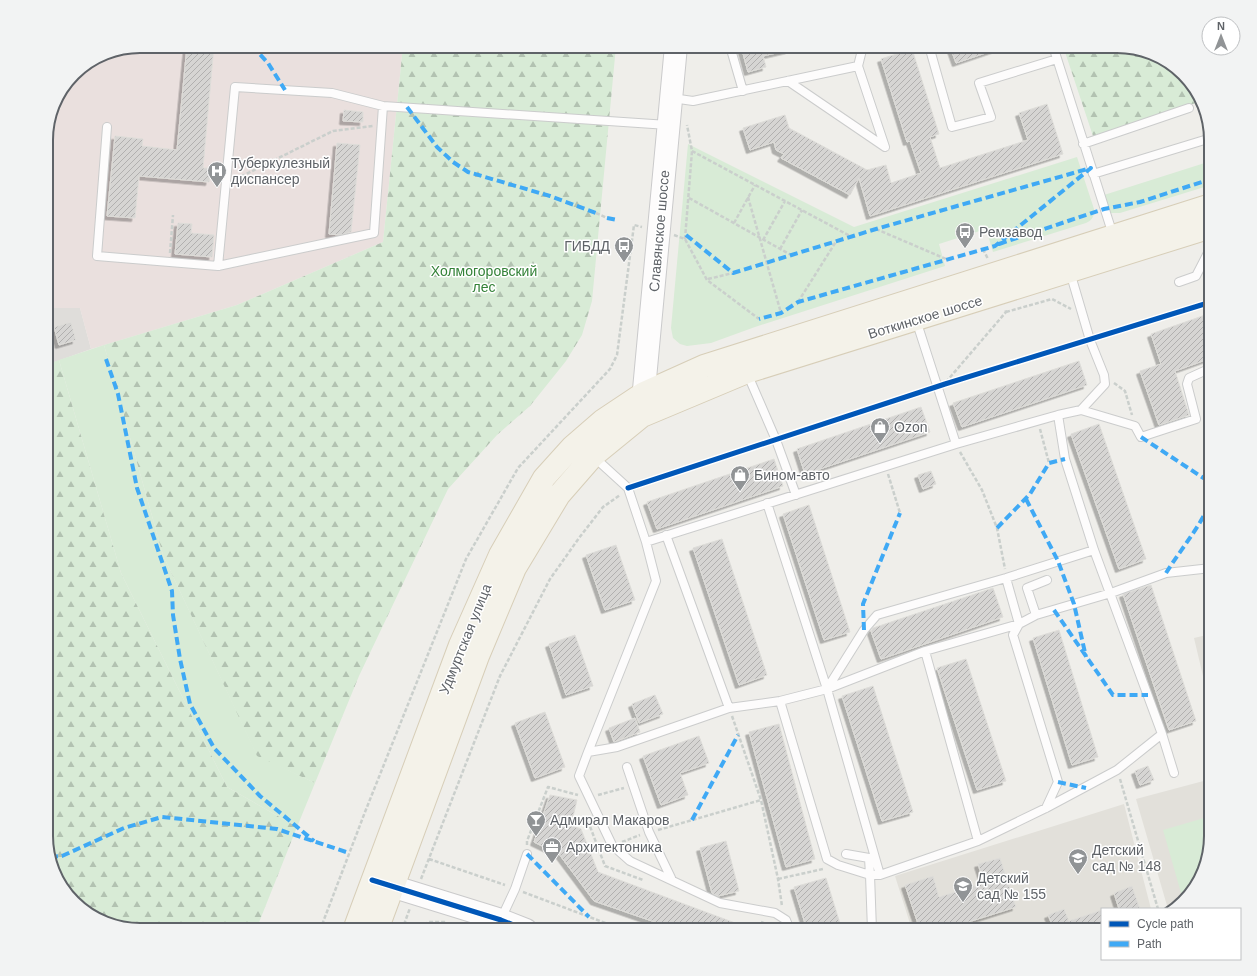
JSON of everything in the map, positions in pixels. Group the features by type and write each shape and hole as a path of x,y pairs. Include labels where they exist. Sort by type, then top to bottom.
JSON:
{"main road":[{"name":"Славянское шоссе","path":"642,416 669,125 680,100 677,53"},
{"name":"Воткинское шоссе","path":"644,392 704,366 1000,293 1113,236 1204,207"},
{"name":"Воткинское шоссе","path":"642,416 747,372 1070,272 1204,237"},
{"name":"Удмуртская улица","path":"380,923 393,887 405,824 460,645 500,555 544,478 572,447 602,421 644,392"},
{"name":"Удмуртская улица","path":"357,923 372,880 405,824 515,568 559,495 593,456 642,416"},
{"path":"372,880 508,923"}],"lane":[{"path":"732,53 743,91"},
{"path":"788,81 885,147 858,66 861,53"},
{"path":"932,53 952,128 991,117 979,83 1057,59"},
{"path":"1055,53 1113,236"},
{"path":"680,100 743,91 858,66"},
{"path":"218,266 235,87 332,93 383,106 669,125"},
{"path":"107,127 97,256 218,266 374,233 383,106"},
{"path":"1084,144 1189,108"},
{"path":"1093,174 1204,140"},
{"path":"1179,282 1196,276 1204,253"},
{"path":"1070,272 1090,340 1104,376 1105,384 1080,410"},
{"path":"916,320 941,386 956,444"},
{"path":"646,542 956,444 1038,420 1080,410 1135,426 1141,437 1196,419 1187,384 1189,378 1204,371"},
{"path":"747,372 776,440 796,495"},
{"path":"1058,415 1065,459 1094,550 1162,734 1174,773"},
{"path":"593,456 628,488 646,542 656,581 579,776 612,845 630,860 671,878 720,903 775,913 786,920 787,923"},
{"path":"767,503 827,689 880,875"},
{"path":"666,535 729,708"},
{"path":"827,689 864,630 877,615 1006,578 1094,550"},
{"path":"588,752 617,747 729,708 780,701 827,689 925,651 1018,624 1036,615 1110,593 1166,573 1204,569"},
{"path":"1006,578 1018,624 1013,635 1058,782 1046,808"},
{"path":"1036,615 1027,588 1047,580"},
{"path":"925,651 978,841"},
{"path":"780,701 827,859 838,865 870,875 880,875 978,841 1046,808 1117,770 1162,734"},
{"path":"627,767 649,832 671,878"},
{"path":"501,920 515,888 527,854"},
{"path":"846,854 869,858 872,923"}],"path":[{"path":"680,100 686,117 692,151 685,239 708,280 760,320"},
{"path":"226,185 333,131 382,124"},
{"path":"692,151 850,236"},
{"path":"734,223 754,185"},
{"path":"748,197 781,313"},
{"path":"689,198 791,255"},
{"path":"763,240 785,201"},
{"path":"780,249 802,210"},
{"path":"596,214 607,218"},
{"path":"169,262 173,215"},
{"path":"876,229 946,259"},
{"path":"673,234 685,239"},
{"path":"798,302 837,240"},
{"path":"984,249 1000,293"},
{"path":"708,280 733,272"},
{"path":"1000,293 1052,299 1083,316"},
{"path":"941,386 1000,293"},
{"path":"606,923 515,888 429,859 500,676 550,579 578,538 603,507 628,488 941,386 1204,304"},
{"path":"1104,376 1125,391 1135,426"},
{"path":"1038,420 1049,463"},
{"path":"956,444 982,490 997,528 1006,578"},
{"path":"886,466 900,512"},
{"path":"729,708 761,800 778,879 780,898 786,920"},
{"path":"1117,770 1158,908"},
{"path":"527,854 527,841 548,787 589,798 632,785"},
{"path":"599,851 649,832 761,800"},
{"path":"778,879 838,865"},
{"path":"427,923 452,922"}],"shaded area":[{"name":"Туберкулезный диспансер","path":"134,53 402,53 383,242 237,305 91,349 80,308 53,308 53,134 56,117 62,102 71,87 83,75 102,62"},
{"path":"53,308 80,308 91,349 53,363"},
{"path":"1204,636 1204,680 1194,638"},
{"path":"1204,781 1204,836 1201,859 1192,880 1186,889 1179,898 1167,907 1136,799"},
{"name":"Детский сад № 148","path":"1124,804 1151,908 1101,908 1101,923 910,923 895,876"}],"green space":[{"name":"Холмогоровский лес","path":"402,53 615,53 592,301 582,335 566,361 530,406 497,435 448,489 359,676 315,783 257,756 163,555 104,345 237,305 383,242"},
{"path":"1065,53 1117,53 1140,56 1155,62 1179,78 1195,103 1093,136"},
{"path":"688,144 854,227 1077,157 1094,209 1094,214 1093,218 1086,223 993,252 986,229 939,244 945,266 755,327 711,343 687,346 680,344 673,338 671,328"},
{"path":"1204,163 1204,187 1120,213 1111,213 1108,210 1104,195"},
{"path":"104,345 163,555 257,755 315,783 297,827 227,787 121,573 59,360"},
{"path":"59,360 121,573 227,787 297,827 259,923 134,923 112,918 102,914 78,898 62,874 56,859 53,842 53,362"},
{"path":"1204,818 1204,836 1201,859 1192,880 1182,895 1163,830"}],"building":[{"path":"186,53 213,53 203,168 211,168 209,182 139,176 135,218 107,216 115,136 143,139 142,146 177,150"},
{"path":"743,53 776,53 763,56 766,67 748,72"},
{"path":"900,53 913,53 939,134 930,137 940,168 1028,140 1019,113 1047,104 1063,154 870,216 859,178 850,195 781,158 784,154 776,150 774,142 750,150 743,128 785,115 789,128 867,170 886,165 891,183 921,173 910,141 907,142 881,59"},
{"path":"952,53 985,53 956,63"},
{"path":"344,110 363,112 363,122 343,121"},
{"path":"337,143 360,145 351,232 340,235 329,234"},
{"path":"178,223 192,224 191,233 214,235 212,257 175,254"},
{"path":"1204,315 1204,361 1175,371 1189,415 1159,425 1140,371 1161,364 1151,334"},
{"path":"71,322 76,340 59,345 54,327"},
{"path":"1079,361 1087,385 962,427 953,403"},
{"path":"921,407 930,432 805,474 797,449"},
{"path":"1099,424 1146,559 1119,569 1071,434"},
{"path":"774,459 783,486 657,529 647,502"},
{"path":"931,471 936,484 923,489 918,475"},
{"path":"809,505 850,632 824,640 783,514"},
{"path":"722,539 767,675 739,685 693,548"},
{"path":"616,545 635,600 605,610 586,555"},
{"path":"1151,585 1196,721 1169,730 1123,594"},
{"path":"993,588 1003,617 881,659 871,631 873,628"},
{"path":"1059,630 1098,757 1072,765 1033,638"},
{"path":"575,635 593,686 566,695 549,644"},
{"path":"966,659 1006,781 977,790 937,668"},
{"path":"873,686 913,812 882,821 842,696"},
{"path":"655,695 663,714 639,723 632,704"},
{"path":"545,712 565,767 535,778 515,723"},
{"path":"635,718 640,732 614,742 609,728"},
{"path":"779,724 815,859 786,867 749,732"},
{"path":"699,736 709,763 680,773 688,795 661,805 643,756"},
{"path":"1148,766 1154,780 1140,785 1135,771"},
{"path":"550,795 577,800 571,825 581,829 598,872 735,923 658,923 594,901 559,854 534,842"},
{"path":"726,841 739,891 718,896 712,893 700,848"},
{"path":"1000,858 1016,907 965,923 918,923 905,885 933,876 939,897 984,883 978,864"},
{"path":"826,878 840,923 805,923 794,887"},
{"path":"1132,886 1140,908 1119,908 1114,893"},
{"path":"1064,909 1069,921 1101,910 1101,923 1051,923 1048,915"}],"marked path":[{"path":"259,53 268,63 285,90"},
{"path":"407,107 437,147 453,162 468,172 550,196 596,213"},
{"path":"686,235 733,273 876,229 1091,168 995,246 798,302 781,313 759,319"},
{"path":"999,244 1104,209 1140,202 1204,181"},
{"path":"607,218 617,220"},
{"path":"106,359 118,394 137,488 172,591 173,615 180,659 190,704 214,748 260,796 314,841"},
{"path":"1141,437 1204,478"},
{"path":"997,528 1030,494 1049,463 1065,459"},
{"path":"1026,499 1058,561 1074,604 1086,657"},
{"path":"864,630 863,604 900,513"},
{"path":"1166,573 1204,516"},
{"path":"1054,610 1113,695 1148,695"},
{"path":"692,820 738,735"},
{"path":"1058,782 1086,788"},
{"path":"56,857 62,856 124,828 162,817 277,829 349,853"},
{"path":"527,854 589,917"}],"cycle path":[{"path":"628,488 945,384 1204,304"},
{"path":"372,880 508,923"}],"place":[{"name":"Туберкулезный диспансер","path":"217,188"},
{"name":"Ремзавод","path":"965,249"},
{"name":"ГИБДД","path":"624,263"},
{"name":"Ozon","path":"880,444"},
{"name":"Бином-авто","path":"740,492"},
{"name":"Адмирал Макаров","path":"536,837"},
{"name":"Архитектоника","path":"552,864"},
{"name":"Детский сад № 148","path":"1078,875"},
{"name":"Детский сад № 155","path":"963,903"}]}
